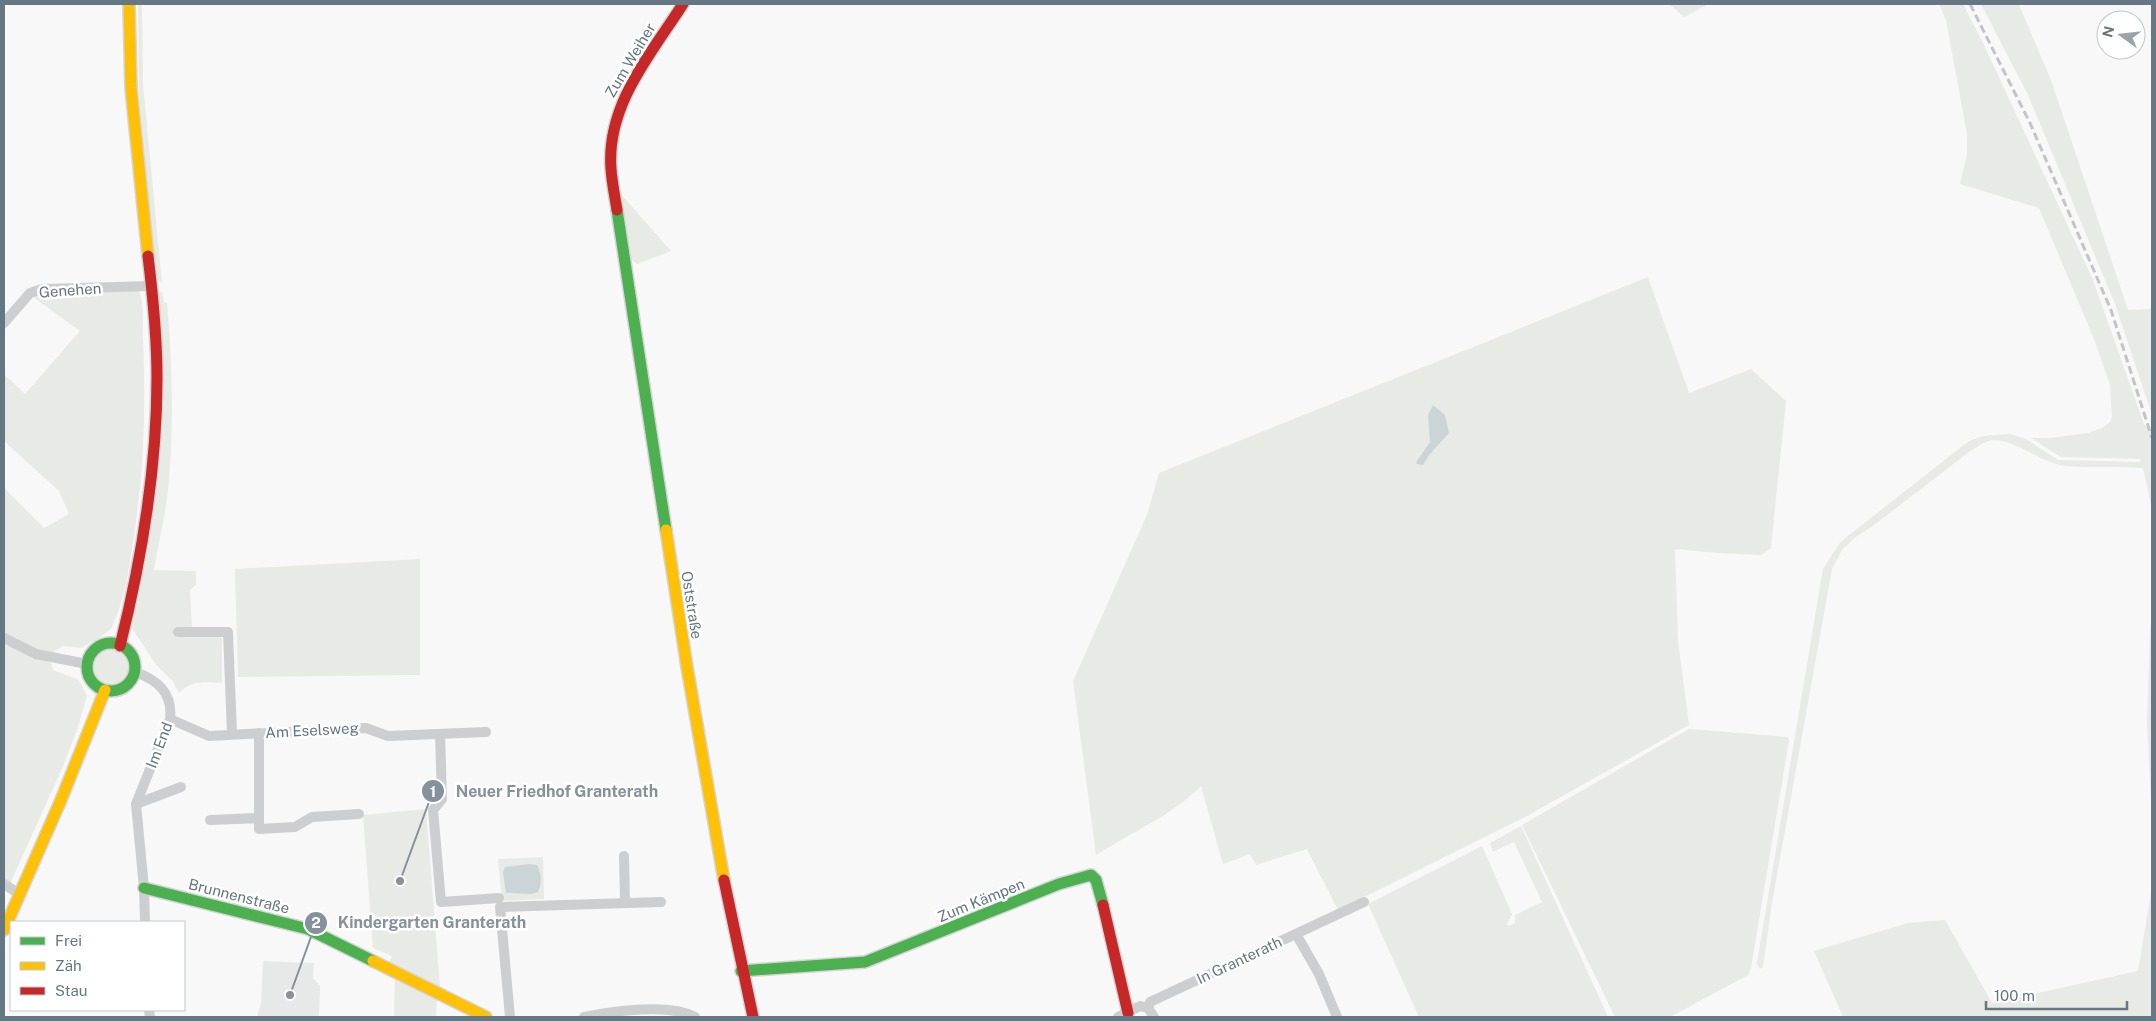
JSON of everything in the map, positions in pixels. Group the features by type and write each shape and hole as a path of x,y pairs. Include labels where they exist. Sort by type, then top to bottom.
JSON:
{"street":[{"path":"120,646 138,573 150,504 158,392 151,286 133,120 129,4"},
{"name":"Zum Weiher","path":"614,195 611,168 612,143 618,111 632,83 683,4"},
{"name":"Oststraße","path":"614,195 687,667 741,971 753,1017"},
{"name":"Genehen","path":"4,323 30,293 42,289 151,286"},
{"path":"178,632 228,632 232,734"},
{"path":"4,638 36,654 87,664"},
{"path":"107,644 120,646 133,656 135,672 126,686 112,691 105,690 93,682 87,664 91,655 98,647 107,644"},
{"name":"Im End","path":"135,672 156,681 166,692 171,709 170,719 136,804 144,888 145,921"},
{"path":"4,930 61,800 105,690"},
{"name":"Am Eselsweg","path":"170,719 209,736 366,728 388,736 486,732"},
{"path":"260,733 260,829 295,827 312,817 359,814"},
{"path":"440,734 442,799 433,810 441,902 499,898"},
{"path":"136,804 181,787"},
{"path":"210,820 259,818"},
{"path":"624,856 625,902"},
{"name":"Zum Kämpen","path":"741,971 865,962 1059,884 1090,875 1096,880 1099,889 1123,1015"},
{"path":"4,884 19,894"},
{"name":"Brunnenstraße","path":"144,888 308,929 486,1017"},
{"path":"510,1017 500,907 661,902"},
{"name":"In Granterath","path":"1151,1013 1150,1002 1364,902"},
{"path":"1296,934 1319,974 1337,1017"},
{"name":"In Granterath","path":"1123,1015 1140,1006 1151,1013"},
{"path":"584,1017 610,1011 665,1010 684,1011 695,1017"}],"shaded area":[{"path":"138,4 142,4 143,85 162,283 157,280 155,275 139,91"},
{"path":"1669,4 1709,4 1684,17"},
{"path":"1939,4 1963,4 1984,45 2093,280 2144,424 2152,430 2152,509 2143,468 2066,466 2046,460 2015,445 1995,440 1984,443 1969,452 1853,539 1842,550 1832,569 1772,903 1763,967 1760,969 1757,964 1758,957 1823,569 1839,544 1969,441 1983,436 2010,434 2026,439 2058,460 2141,462 2140,459 2061,457 2031,438 2051,438 2088,433 2102,428 2110,422 2112,417 2110,385 2094,339 2039,208 1960,184 1967,154 1967,134 1946,20"},
{"path":"1981,4 2019,4 2051,80 2128,310 2152,309 2152,415 2115,304 2088,239 2028,95"},
{"path":"620,193 671,251 637,264 628,256"},
{"path":"1648,277 1689,393 1751,369 1786,401 1771,548 1761,555 1675,549 1678,641 1689,725 1527,816 1338,910 1307,849 1256,865 1250,854 1223,864 1201,786 1164,815 1096,855 1073,681 1147,515 1159,473"},
{"path":"139,291 143,315 143,441 137,516 123,597 112,627 107,632 81,648 63,646 49,655 4,633 4,488 44,528 69,514 59,491 4,441 4,374 25,394 80,331 32,296 43,292"},
{"path":"162,291 164,302 167,303 169,325 172,435 167,502 154,570 196,571 196,585 190,590 192,628 217,634 222,638 222,683 204,682 193,684 179,693 172,680 157,666 132,628 149,543 163,429 163,360 158,294"},
{"path":"1433,405 1445,415 1449,433 1429,455 1423,465 1416,464 1430,442 1428,415"},
{"path":"420,559 420,675 238,677 235,569"},
{"path":"2152,620 2152,819 2147,723 2150,629"},
{"path":"4,642 30,656 51,663 53,670 79,680 87,696 64,764 10,884 4,879"},
{"path":"111,647 124,653 130,666 124,679 111,685 98,679 92,666 98,653"},
{"path":"1689,729 1788,737 1789,741 1751,968 1748,975 1670,1017 1615,1017 1522,825"},
{"path":"426,809 440,987 389,963 392,956 373,948 363,815"},
{"path":"1521,826 1608,1017 1419,1017 1368,904 1482,846 1512,914 1507,924 1508,926 1515,923 1515,915 1542,902 1514,842 1493,852 1490,843"},
{"path":"543,857 544,899 502,901 498,859"},
{"path":"537,865 541,875 538,892 530,894 506,893 503,872 505,867"},
{"path":"2152,887 2152,1017 1843,1017 1814,951 1908,923 1945,920 1992,1003 2138,971"},
{"path":"263,961 314,963 313,978 320,986 319,1017 257,1017 261,1003"},
{"path":"395,976 437,998 436,1017 394,1017"}],"railway":[{"path":"1970,4 2030,123 2111,310 2152,438"}],"traffic: fast":[{"path":"617,210 666,530"},
{"path":"111,643 120,645 128,650 133,658 135,667 133,676 128,684 120,689 111,691 102,689 94,684 89,676 87,667 89,658 94,650 102,645 111,643"},
{"path":"741,971 865,962 1059,884 1091,875 1096,880 1103,905"},
{"path":"144,888 308,929 373,961"}],"traffic: slow":[{"path":"129,4 131,88 148,256"},
{"path":"666,530 687,667 724,880"},
{"path":"4,930 61,800 105,690"},
{"path":"373,961 486,1017"}],"traffic: jam":[{"path":"617,210 611,169 611,146 616,123 633,81 683,4"},
{"path":"120,646 135,580 147,513 154,446 157,363 148,256"},
{"path":"724,880 753,1017"},
{"path":"1103,905 1128,1013"}],"place":[{"name":"Neuer Friedhof Granterath","path":"400,881"},
{"name":"Kindergarten Granterath","path":"290,995"}]}
